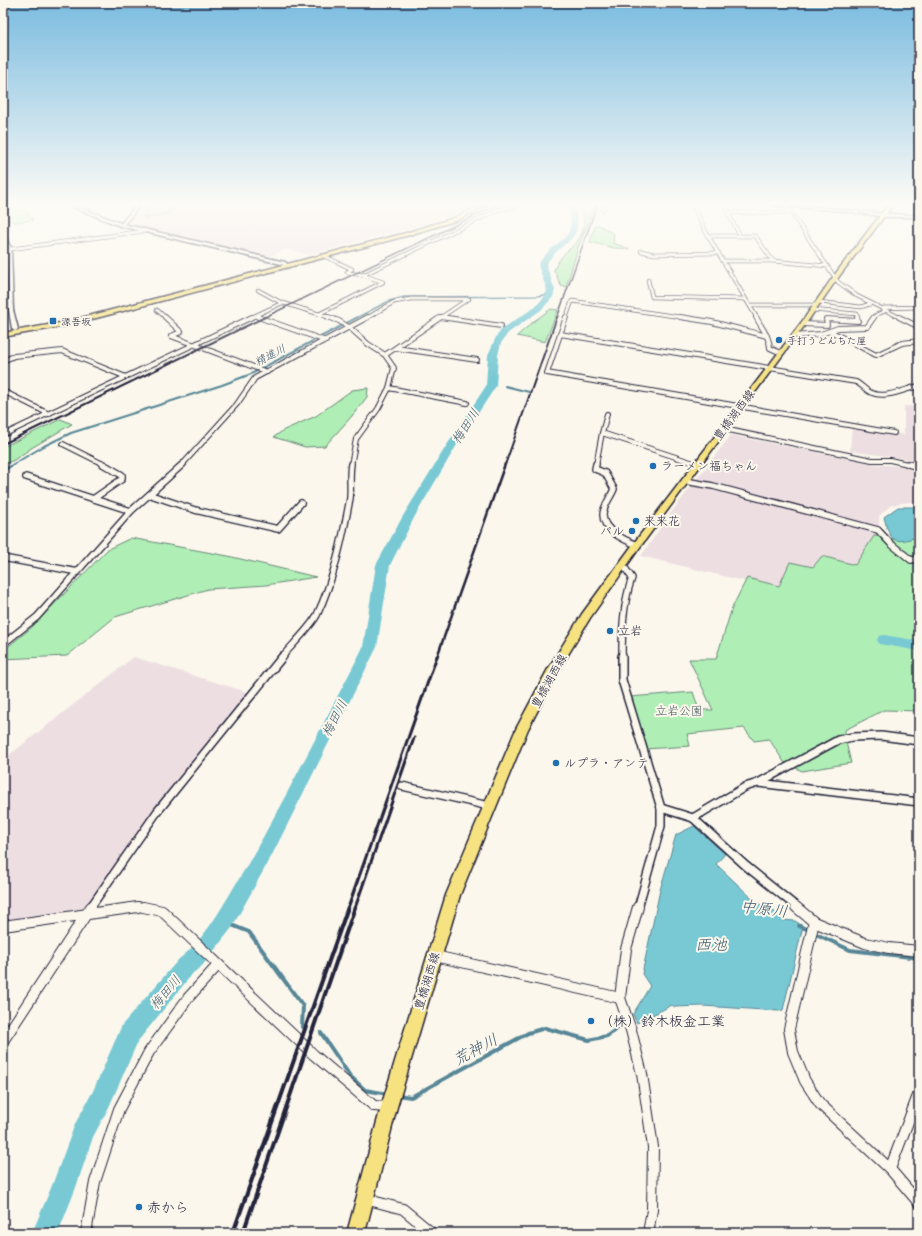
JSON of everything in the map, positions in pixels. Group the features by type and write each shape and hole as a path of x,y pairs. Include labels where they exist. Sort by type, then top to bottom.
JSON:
{"highway":[{"path":"3,335 65,324 102,315 294,263"},
{"path":"3,330 16,329 73,318 296,263"}],"main road":[{"path":"276,263 286,265"},
{"name":"豊橋湖西線","path":"356,1233 392,1097 454,895 489,806 522,729 552,672 586,616 697,464 803,324 846,263"}],"street":[{"path":"9,263 11,310 16,329"},
{"path":"319,314 384,282 362,275 349,273 347,272 352,269 338,263"},
{"path":"362,275 388,263"},
{"path":"725,263 767,336 770,342 770,348 781,352"},
{"path":"791,263 827,266"},
{"path":"825,263 834,278 848,290 870,304 919,327"},
{"path":"648,280 652,297 746,299"},
{"path":"3,1041 87,913 157,812 316,616 330,582 343,532 350,495 349,476 356,439 378,409 389,388 394,368 385,355 368,344 350,327 319,314 269,298 258,290"},
{"path":"3,644 37,617 131,511 174,474 217,429 237,404 252,381 394,302 403,300 468,299 439,317 385,355"},
{"path":"767,336 712,322 572,301 547,373 894,433"},
{"path":"3,435 282,303"},
{"path":"750,305 861,307 870,304"},
{"path":"803,324 827,325 826,318 858,321 857,314 816,306"},
{"path":"881,308 919,307"},
{"path":"157,310 181,332 171,336 266,372"},
{"path":"794,336 811,335 838,328 867,327 876,315 885,310"},
{"path":"255,316 325,340"},
{"path":"439,317 501,326"},
{"path":"830,331 876,355 902,343 919,341"},
{"path":"560,334 856,382 861,384 871,394 879,396 919,386"},
{"path":"396,348 477,360"},
{"path":"3,361 14,356 62,351 126,377"},
{"path":"389,388 467,403"},
{"path":"3,391 49,414"},
{"path":"607,414 595,469 605,473 614,490 603,513 603,520 622,539 637,545"},
{"path":"724,429 872,460 890,460 919,467"},
{"path":"602,433 697,464"},
{"path":"63,444 122,475 122,479 93,499"},
{"path":"26,477 131,511"},
{"path":"685,481 713,486 878,530 890,543 911,560 919,559"},
{"path":"151,495 195,510 278,529 300,503"},
{"path":"3,558 78,572"},
{"path":"623,565 632,578 627,592 622,631 622,680 661,808 661,826 657,843 626,949 620,998 631,1030 642,1074 653,1147 652,1210 648,1233"},
{"path":"693,818 745,787 758,783 838,740 853,737 881,736 919,740"},
{"path":"758,783 919,802"},
{"path":"402,786 489,806"},
{"path":"661,808 693,818 813,924 865,943 888,948 919,951"},
{"path":"3,926 87,913 140,907 162,911 314,1055 374,1106 392,1097"},
{"path":"813,924 789,1029 793,1052 805,1081 820,1104 890,1170 919,1203"},
{"path":"435,956 620,998"},
{"path":"86,1233 95,1182 119,1109 149,1052 188,998 216,963"},
{"path":"890,1170 919,1093"},
{"path":"365,1198 403,1209 432,1233"}],"shaded area":[{"path":"904,406 919,407 919,463 901,458 850,451 852,426 904,435"},
{"path":"731,435 875,464 919,468 919,503 909,502 891,505 879,516 879,529 894,545 854,569 784,591 641,556 670,514"},
{"path":"134,657 250,693 147,818 87,908 3,920 3,760"}],"green space":[{"path":"558,263 573,263 566,287 561,286 554,270"},
{"path":"551,309 558,310 545,342 517,336 534,321"},
{"path":"368,388 367,397 325,446 305,447 274,437 284,430 316,416 352,390"},
{"path":"61,419 72,424 14,460 3,465 3,447"},
{"name":"立岩公園","path":"874,536 895,539 919,538 919,711 884,710 845,730 845,738 851,763 802,771 784,762 769,739 754,741 744,728 687,734 690,746 645,749 629,697 693,692 699,710 713,710 689,659 716,659 732,608 747,578 779,586 790,562 813,567 822,556 855,565"},
{"path":"131,538 228,556 316,577 266,585 208,589 115,617 67,656 3,659 3,651 32,627 108,549"}],"water":[{"path":"898,507 919,507 919,536 899,541 894,539 888,532 884,517"},
{"name":"西池","path":"694,826 725,854 716,864 757,903 775,912 783,920 795,921 803,926 783,1010 703,1006 675,1007 672,1005 637,1023 633,1014 650,986 642,974 660,890 676,835"}],"waterway":[{"name":"梅田川","path":"45,1233 63,1190 83,1132 101,1099 130,1033 186,966 195,959 224,922 265,851 364,659 370,647 383,565 409,516 450,448 491,386 493,355 496,343 505,331 538,309 549,297 551,290 542,265 543,263"},
{"name":"精進川","path":"356,318 389,301 404,297 537,296 551,294"},
{"name":"精進川","path":"12,465 44,446 71,433 222,385 251,374 358,317"},
{"path":"505,386 529,392"},
{"name":"精進川","path":"3,471 14,464"},
{"path":"884,640 919,646"},
{"name":"荒神川","path":"224,922 249,932 303,1006 302,1027"},
{"name":"中原川","path":"799,926 809,930"},
{"name":"中原川","path":"814,933 850,950 919,958"},
{"name":"荒神川","path":"397,1095 411,1097 528,1033 545,1028 589,1040 607,1036 626,1022"},
{"name":"荒神川","path":"321,1033 350,1076 365,1090 388,1094"}],"railway":[{"path":"263,318 378,263"},
{"path":"557,318 577,263"},
{"path":"3,444 265,317"},
{"path":"505,465 557,317"},
{"path":"437,657 505,464"},
{"path":"348,908 437,656"},
{"path":"355,908 414,738"},
{"path":"233,1233 348,907"},
{"path":"243,1233 355,907"}],"place":[{"name":"源吾坂","path":"53,321"},
{"name":"手打うどんちた屋","path":"779,340"},
{"name":"ラーメン福ちゃん","path":"653,466"},
{"name":"来来花","path":"636,521"},
{"name":"パル","path":"632,531"},
{"name":"立岩","path":"610,631"},
{"name":"ルプラ・アンテ","path":"556,763"},
{"name":"（株）鈴木板金工業","path":"591,1021"},
{"name":"赤から","path":"139,1207"}]}
